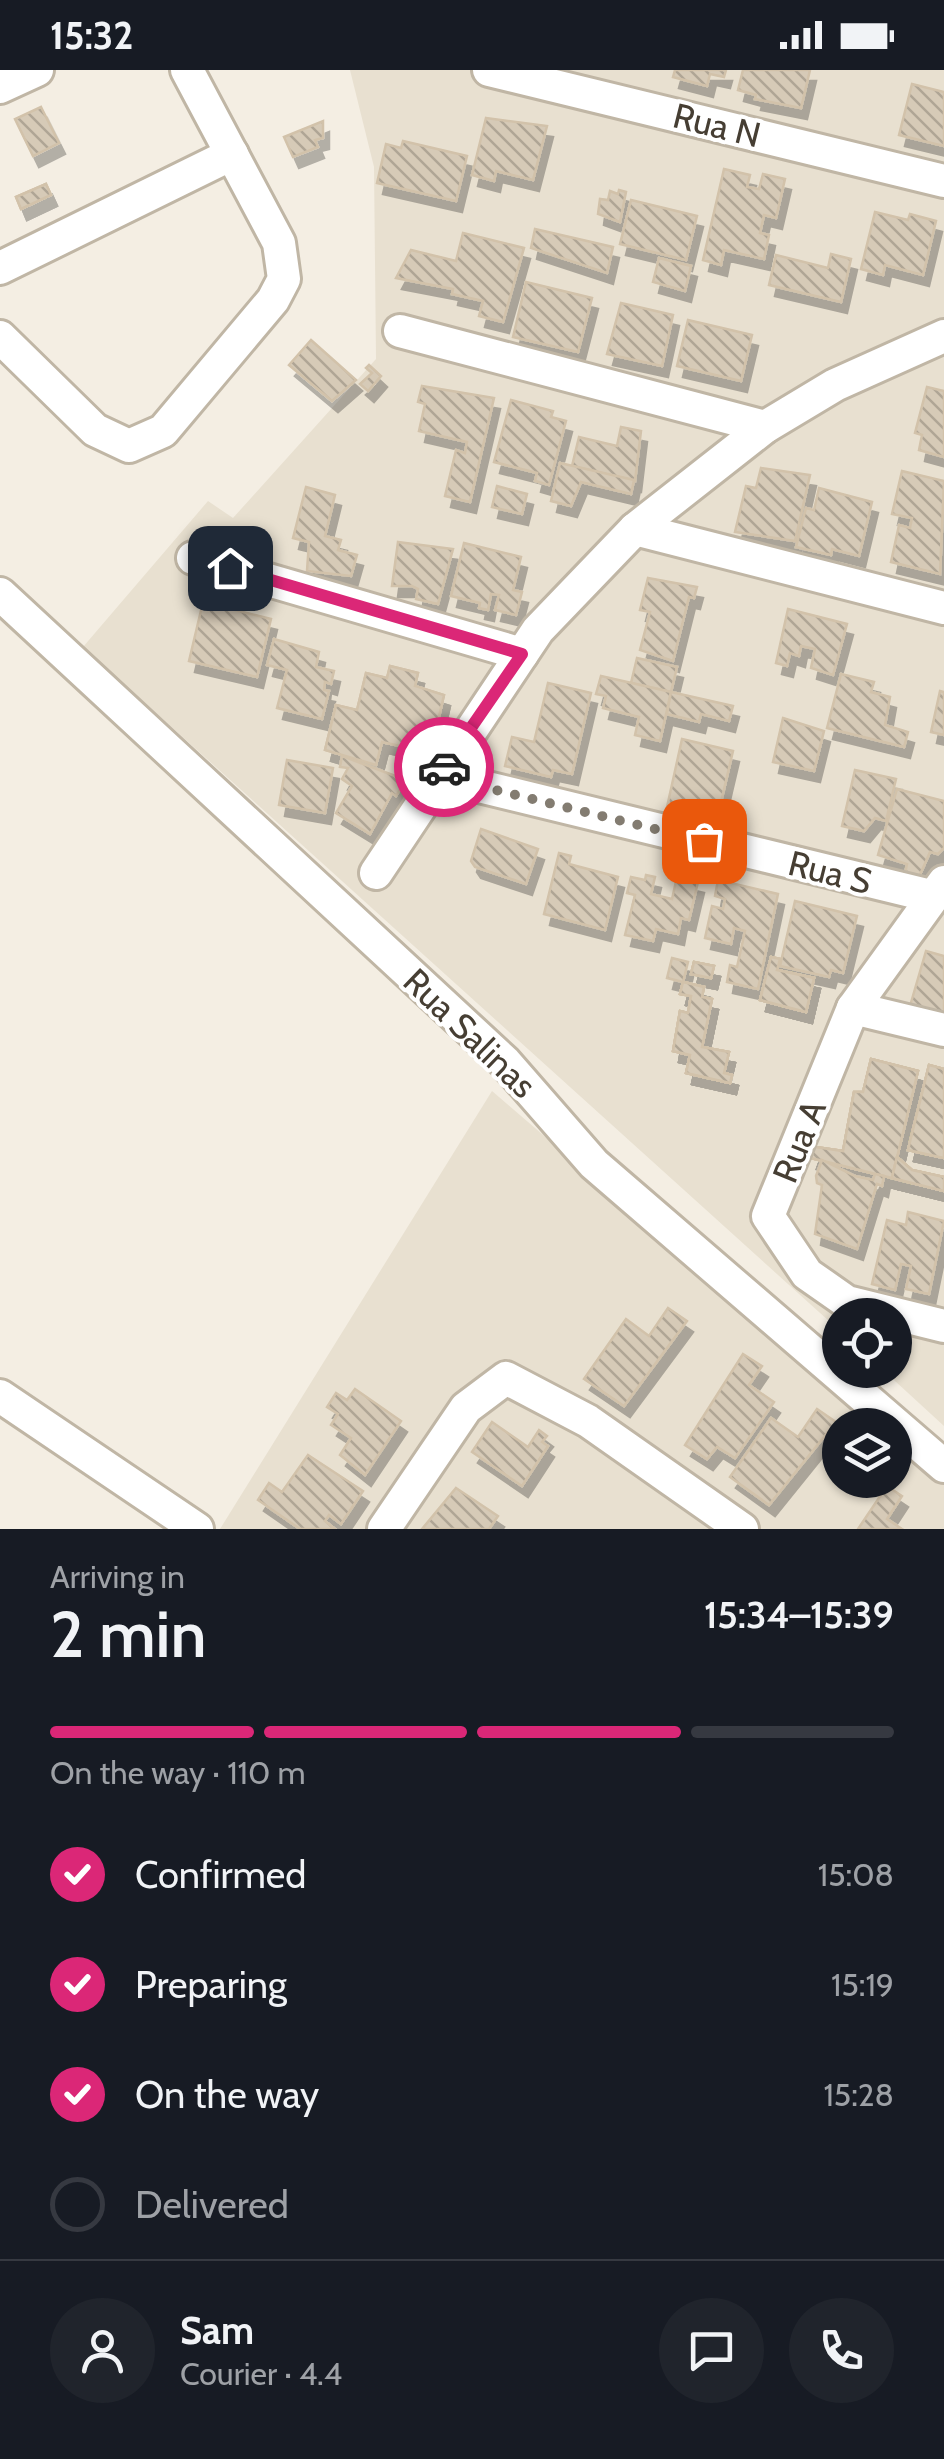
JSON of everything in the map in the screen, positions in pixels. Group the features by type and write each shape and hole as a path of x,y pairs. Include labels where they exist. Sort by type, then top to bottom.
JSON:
{"street":[{"path":"0,87 37,70"},
{"path":"0,337 95,430 129,446 163,431 273,300 284,279 280,243 187,70"},
{"name":"Rua N","path":"489,70 944,181"},
{"path":"0,268 232,154"},
{"path":"400,331 765,427"},
{"path":"376,873 538,630 635,530 765,427 835,384 944,336"},
{"path":"635,530 944,608"},
{"path":"193,558 522,654"},
{"name":"Rua Salinas","path":"0,594 505,1062 594,1164 944,1466"},
{"name":"Rua S","path":"438,776 938,889"},
{"name":"Rua A","path":"938,889 853,1008 768,1216 807,1274 847,1302 944,1326"},
{"path":"853,1008 944,1030"},
{"path":"384,1529 466,1408 506,1378 588,1421 742,1529"},
{"path":"0,1396 198,1529"}],"shaded area":[{"path":"350,70 944,70 944,1426 903,1388 912,1388 912,1298 822,1298 822,1315 83,647 208,501 233,518 376,359 374,167"},
{"path":"492,1091 822,1375 822,1388 837,1388 860,1408 822,1408 822,1498 912,1498 912,1453 944,1480 944,1529 220,1529"}],"building":[{"path":"675,70 726,70 724,77 710,74 707,86 673,77"},
{"path":"743,70 810,70 801,108 755,99 756,95 738,90"},
{"path":"912,84 944,92 944,146 899,135"},
{"path":"41,107 59,143 33,156 15,119"},
{"path":"486,118 547,126 533,180 496,171 494,181 472,175"},
{"path":"323,121 323,138 315,140 318,147 293,157 284,137"},
{"path":"403,141 467,156 456,201 377,183 386,144 401,148"},
{"path":"724,169 750,175 747,187 759,189 763,174 785,179 776,218 764,215 760,233 769,235 764,259 724,250 721,265 703,260"},
{"path":"46,184 51,195 21,209 16,197"},
{"path":"46,184 51,195 21,209 16,197"},
{"path":"619,190 626,192 620,222 598,214 600,199 608,200 610,191 618,194"},
{"path":"631,200 697,216 686,260 620,244"},
{"path":"875,212 908,220 910,214 936,221 923,275 885,265 883,275 861,269"},
{"path":"535,229 613,247 607,273 531,248"},
{"path":"463,233 524,248 503,322 479,316 483,301 452,294 453,289 396,278 411,250 456,261"},
{"path":"831,254 851,259 841,302 769,285 776,255 828,268"},
{"path":"659,258 691,266 685,291 653,282"},
{"path":"526,282 592,298 578,352 513,337"},
{"path":"621,303 673,315 662,366 607,354"},
{"path":"688,320 752,335 741,381 677,366"},
{"path":"311,340 356,380 332,401 289,365"},
{"path":"369,365 381,376 368,391 360,384 372,373 366,368"},
{"path":"422,386 494,398 470,502 445,496 456,450 465,453 467,442 419,431 425,404 418,402"},
{"path":"927,387 944,391 944,457 919,450 922,435 915,433"},
{"path":"511,400 553,411 551,417 566,421 549,485 535,481 537,473 494,462"},
{"path":"621,427 641,431 635,481 572,466 579,437 617,446"},
{"path":"560,463 634,480 631,494 581,482 571,506 551,501"},
{"path":"761,468 810,475 795,541 735,532 746,486 756,488"},
{"path":"902,471 944,481 940,574 891,562 899,525 910,528 912,518 892,514"},
{"path":"497,486 527,494 522,514 492,507"},
{"path":"306,487 335,495 325,536 341,540 338,550 357,555 351,576 307,571 309,542 293,538"},
{"path":"819,488 872,502 859,556 832,549 831,555 796,547 806,508 814,510"},
{"path":"398,542 453,549 438,604 416,599 418,589 412,586 392,586"},
{"path":"464,543 521,557 513,590 522,592 516,615 495,610 499,595 491,594 488,610 479,608 480,603 451,596"},
{"path":"648,578 697,587 694,598 689,597 673,661 640,650 650,612 640,610"},
{"path":"203,602 271,619 257,677 189,661"},
{"path":"788,609 847,624 833,675 811,668 815,649 801,646 799,656 790,653 787,666 776,663"},
{"path":"274,639 319,652 316,667 334,671 331,684 325,682 324,690 329,691 322,719 277,708 287,670 267,665"},
{"path":"637,658 677,667 671,692 631,683"},
{"path":"390,666 418,673 415,686 444,695 435,734 421,730 417,744 407,741 405,747 382,742 376,765 325,750 336,705 357,710 366,673 387,678"},
{"path":"390,666 418,673 415,686 444,695 435,734 421,730 417,744 407,741 405,747 382,742 376,765 325,750 336,705 357,710 366,673 387,678"},
{"path":"841,674 874,682 871,692 890,697 885,725 908,732 904,747 827,728"},
{"path":"601,676 671,692 660,741 635,735 639,717 603,708 606,696 596,694"},
{"path":"548,683 591,693 572,774 553,770 551,777 505,766 512,737 534,742"},
{"path":"940,691 944,692 944,735 931,732"},
{"path":"671,692 733,706 729,721 701,714 699,722 667,714"},
{"path":"783,718 824,731 814,771 773,762"},
{"path":"682,739 733,751 717,819 667,807"},
{"path":"342,756 406,780 396,796 392,793 370,834 336,813 352,786 342,779 348,768 340,767"},
{"path":"287,760 333,768 325,813 279,805"},
{"path":"855,770 896,779 886,821 875,818 864,831 842,826"},
{"path":"897,789 944,801 944,848 938,854 930,852 919,877 905,874 907,864 878,855"},
{"path":"481,829 538,849 526,884 475,867 471,861"},
{"path":"559,853 571,856 569,864 618,877 605,930 544,914"},
{"path":"646,875 655,877 651,894 672,899 677,877 698,882 689,920 681,918 678,934 656,929 653,941 625,935 635,895 627,893 631,877 645,880"},
{"path":"718,880 778,894 758,989 727,982 730,965 737,967 745,931 734,928 731,944 705,938 712,906 723,909 725,899 715,896"},
{"path":"795,901 857,916 843,973 831,970 829,977 780,966"},
{"path":"926,951 944,956 944,1015 910,1006"},
{"path":"771,957 780,959 777,970 814,978 806,1012 760,1000"},
{"path":"771,957 780,959 777,970 814,978 806,1012 760,1000"},
{"path":"771,957 780,959 777,970 814,978 806,1012 760,1000"},
{"path":"771,957 780,959 777,970 814,978 806,1012 760,1000"},
{"path":"771,957 780,959 777,970 814,978 806,1012 760,1000"},
{"path":"672,958 688,962 683,982 667,978"},
{"path":"694,962 714,966 711,978 691,974"},
{"path":"694,962 714,966 711,978 691,974"},
{"path":"694,962 714,966 711,978 691,974"},
{"path":"694,962 714,966 711,978 691,974"},
{"path":"694,962 714,966 711,978 691,974"},
{"path":"683,982 704,987 702,997 712,999 702,1047 729,1052 724,1073 732,1075 730,1083 686,1073 690,1055 673,1051 680,1011 688,1013 691,996 680,994"},
{"path":"683,982 704,987 702,997 712,999 702,1047 729,1052 724,1073 732,1075 730,1083 686,1073 690,1055 673,1051 680,1011 688,1013 691,996 680,994"},
{"path":"683,982 704,987 702,997 712,999 702,1047 729,1052 724,1073 732,1075 730,1083 686,1073 690,1055 673,1051 680,1011 688,1013 691,996 680,994"},
{"path":"683,982 704,987 702,997 712,999 702,1047 729,1052 724,1073 732,1075 730,1083 686,1073 690,1055 673,1051 680,1011 688,1013 691,996 680,994"},
{"path":"683,982 704,987 702,997 712,999 702,1047 729,1052 724,1073 732,1075 730,1083 686,1073 690,1055 673,1051 680,1011 688,1013 691,996 680,994"},
{"path":"871,1059 918,1071 892,1178 811,1158 815,1147 843,1151 854,1092 863,1092"},
{"path":"871,1059 918,1071 892,1178 811,1158 815,1147 843,1151 854,1092 863,1092"},
{"path":"871,1059 918,1071 892,1178 811,1158 815,1147 843,1151 854,1092 863,1092"},
{"path":"871,1059 918,1071 892,1178 811,1158 815,1147 843,1151 854,1092 863,1092"},
{"path":"871,1059 918,1071 892,1178 811,1158 815,1147 843,1151 854,1092 863,1092"},
{"path":"929,1065 944,1069 944,1158 908,1150"},
{"path":"929,1065 944,1069 944,1158 908,1150"},
{"path":"929,1065 944,1069 944,1158 908,1150"},
{"path":"929,1065 944,1069 944,1158 908,1150"},
{"path":"929,1065 944,1069 944,1158 908,1150"},
{"path":"897,1157 912,1170 944,1177 944,1191 892,1178"},
{"path":"897,1157 912,1170 944,1177 944,1191 892,1178"},
{"path":"897,1157 912,1170 944,1177 944,1191 892,1178"},
{"path":"897,1157 912,1170 944,1177 944,1191 892,1178"},
{"path":"897,1157 912,1170 944,1177 944,1191 892,1178"},
{"path":"822,1160 855,1176 873,1180 875,1174 884,1176 882,1186 877,1184 857,1249 815,1234 822,1185 817,1183 816,1176"},
{"path":"908,1212 944,1221 929,1294 906,1289 911,1266 901,1264 895,1290 872,1284 887,1220 906,1225"},
{"path":"668,1308 687,1321 624,1406 584,1379 626,1319 649,1336"},
{"path":"743,1354 762,1366 749,1385 774,1402 735,1458 717,1447 707,1459 685,1445"},
{"path":"355,1389 401,1421 365,1475 340,1455 351,1438 331,1425 338,1414 327,1407 336,1393 347,1400"},
{"path":"817,1409 822,1412 822,1439 769,1505 730,1477 771,1418 798,1437"},
{"path":"492,1422 528,1447 539,1430 547,1436 542,1442 548,1446 522,1486 472,1452"},
{"path":"308,1455 363,1491 341,1524 329,1515 325,1521 335,1529 300,1529 258,1500 269,1483 282,1492"},
{"path":"456,1488 498,1516 489,1529 422,1529"},
{"path":"879,1498 901,1498 887,1519 902,1529 858,1529"}],"way so far":[{"path":"444,767 438,776 704,841"}],"route":[{"path":"230,568 522,654 444,767"}]}
